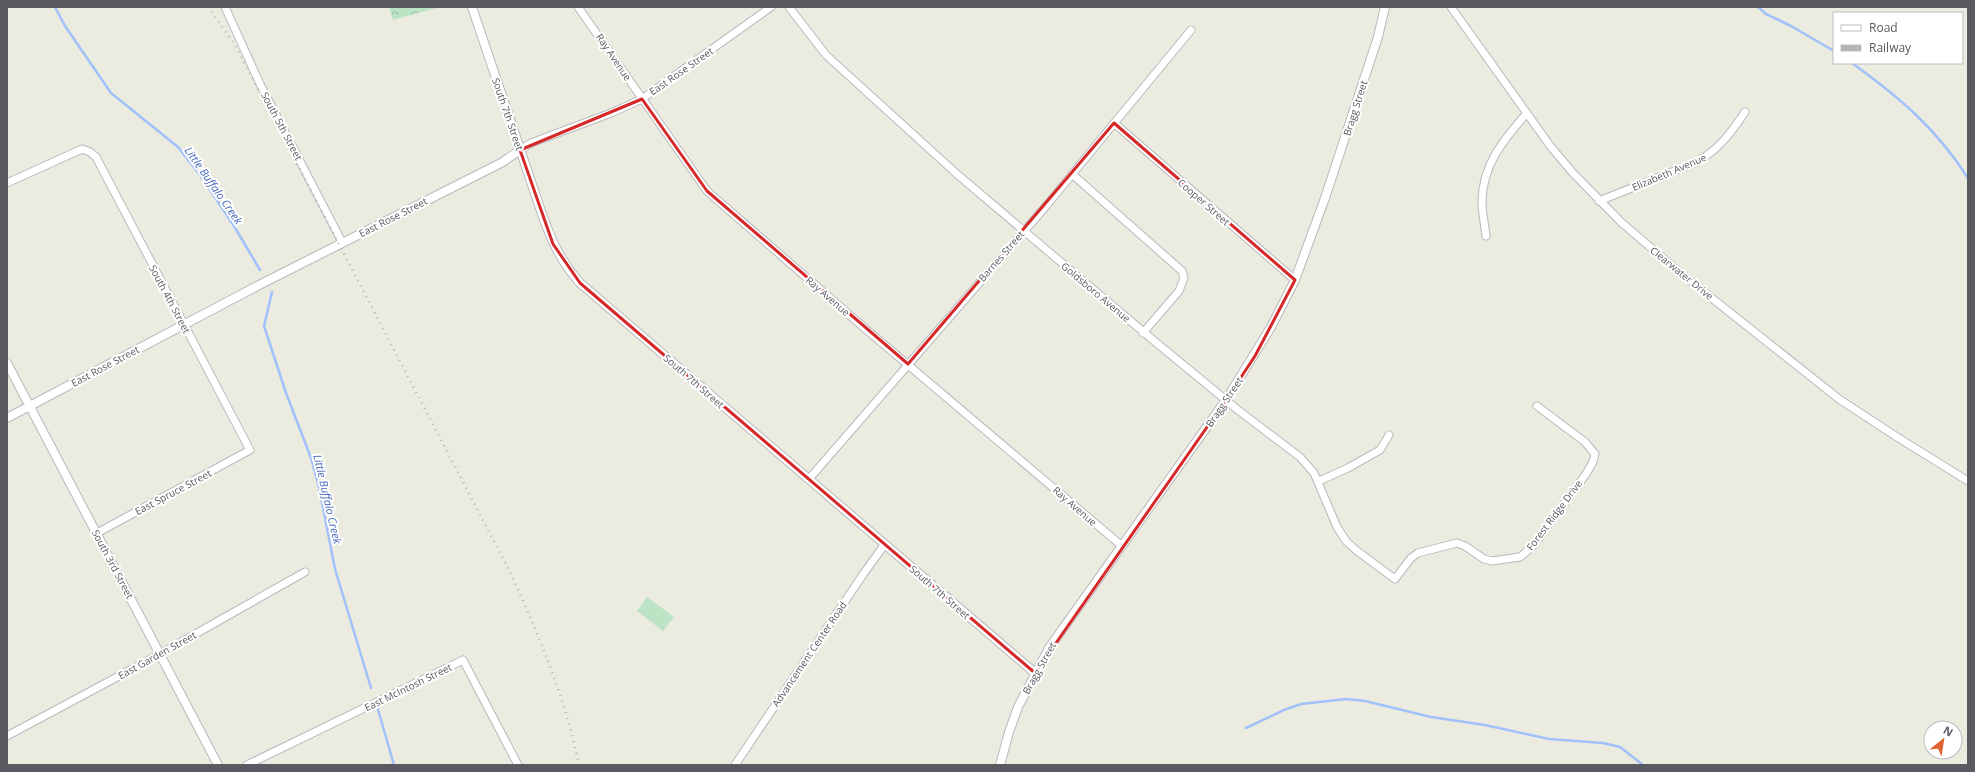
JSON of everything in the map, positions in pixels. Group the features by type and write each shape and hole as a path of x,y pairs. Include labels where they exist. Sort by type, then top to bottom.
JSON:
{"street":[{"name":"South 5th Street","path":"225,7 260,84 342,242"},
{"name":"South 7th Street","path":"472,7 553,244 570,273 1035,673"},
{"name":"Ray Avenue","path":"578,7 707,191 868,331 1122,546"},
{"name":"East Rose Street","path":"7,418 342,242 500,163 531,143 611,113 642,99 771,7"},
{"name":"Goldsboro Avenue","path":"789,7 826,56 845,75 1023,231 1144,333 1226,400 1300,457 1314,473 1337,527 1346,541 1357,551 1395,578"},
{"name":"Bragg Street","path":"1000,765 1018,707 1049,648 1226,400 1255,356 1295,280 1325,198 1378,37 1385,7"},
{"name":"Clearwater Drive","path":"1451,7 1551,147 1599,200 1626,227 1684,276 1839,399 1896,437 1968,480"},
{"name":"Barnes Street","path":"809,479 1072,174 1191,30"},
{"name":"Elizabeth Avenue","path":"1599,200 1698,162 1712,153 1727,138 1745,112"},
{"path":"1486,236 1482,203 1484,182 1493,156 1506,136 1527,113"},
{"name":"Cooper Street","path":"1114,123 1295,280"},
{"name":"South 4th Street","path":"7,183 72,152 82,149 88,151 96,157 250,450"},
{"path":"1072,174 1182,271 1184,278 1179,291 1144,333"},
{"name":"South 3rd Street","path":"7,362 218,765"},
{"name":"Forest Ridge Drive","path":"1395,578 1411,558 1418,553 1457,543 1465,546 1484,559 1492,561 1520,557 1532,547 1586,474 1593,462 1594,454 1585,442 1537,406"},
{"path":"1318,481 1348,468 1380,450 1389,435"},
{"name":"East Spruce Street","path":"97,533 250,450"},
{"name":"Advancement Center Road","path":"735,765 885,544"},
{"name":"East Garden Street","path":"7,736 160,654 305,572"},
{"name":"East McIntosh Street","path":"247,765 463,660 518,765"}],"highlighted area":[{"path":"642,99 707,191 908,364 1114,123 1295,280 1255,356 1226,400 1035,673 580,283 553,244 520,150"}],"green space":[{"path":"389,7 440,7 393,20"},
{"path":"647,597 674,617 663,631 637,611"}],"waterway":[{"name":"Little Buffalo Creek","path":"55,7 65,26 111,93 178,147 200,175 234,226 260,270"},
{"path":"1758,7 1766,14 1791,26 1833,50"},
{"path":"1853,64 1916,114 1943,143 1968,178"},
{"name":"Little Buffalo Creek","path":"272,292 264,326 286,393 311,458 319,487 335,569 371,688"},
{"path":"1246,728 1284,710 1301,704 1346,699 1365,701 1431,717 1485,725 1549,739 1603,743 1620,747 1643,765"},
{"name":"Little Buffalo Creek","path":"377,706 394,765"}],"railway":[{"path":"208,7 235,45 510,572 541,643 559,691 579,765"}]}
